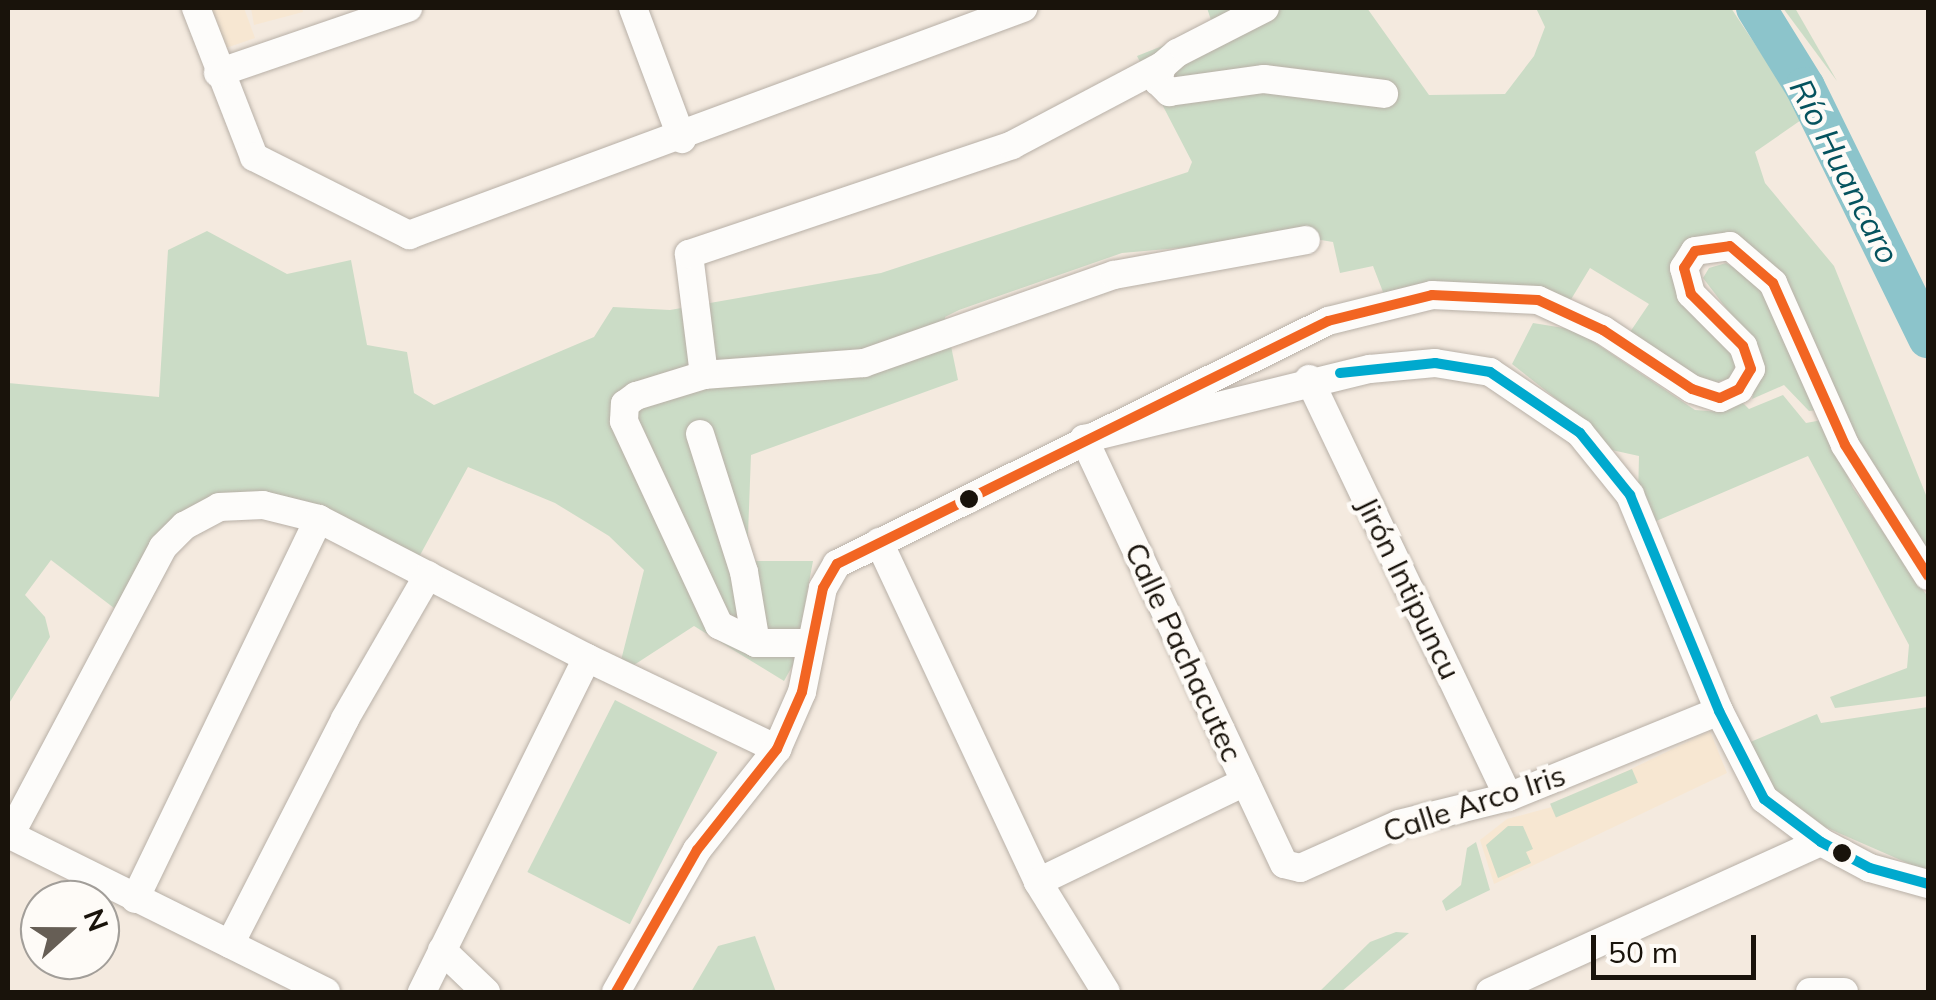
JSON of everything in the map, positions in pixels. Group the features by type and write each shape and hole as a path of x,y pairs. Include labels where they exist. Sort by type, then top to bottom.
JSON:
{"street":[{"path":"196,8 218,74 254,156 409,235 682,138 1024,8"},
{"path":"218,74 408,8"},
{"path":"633,8 682,138"},
{"path":"704,376 686,262 698,247 1012,145 1264,8"},
{"path":"1162,66 1158,81 1168,92 1264,79 1384,94"},
{"path":"809,643 756,643 719,626 624,421 625,404 636,396 704,376 864,363 1114,274 1306,240"},
{"path":"616,992 697,850 778,748 802,692 822,588 838,564 1328,321 1432,296 1538,300 1603,330 1692,389 1720,398 1739,389 1751,370 1743,346 1691,294 1684,268 1695,252 1730,246 1773,283 1845,445 1928,576"},
{"path":"1084,439 1309,379 1436,363 1490,372 1553,410 1596,450 1630,495 1719,711 1764,799 1820,842 1870,868 1928,884"},
{"name":"Jirón Intipuncu","path":"1309,379 1508,797"},
{"path":"700,434 744,572 756,643"},
{"name":"Calle Pachacutec","path":"1084,439 1284,864"},
{"path":"326,992 9,834 134,592 184,526 219,508 264,505 319,518 587,658 778,748"},
{"path":"135,899 319,518"},
{"path":"879,542 1038,882 1106,992"},
{"path":"230,944 345,719 428,575"},
{"path":"422,992 587,658"},
{"name":"Calle Arco Iris","path":"1284,864 1300,868 1399,824 1508,797 1719,711"},
{"path":"1038,882 1245,782"},
{"path":"1490,992 1820,842"},
{"path":"442,950 486,992"},
{"path":"1810,992 1844,992"}],"shaded area":[{"path":"209,8 244,8 255,38 223,49"},
{"path":"251,8 302,8 303,12 254,25"},
{"path":"1710,731 1727,773 1494,884 1480,840 1507,819 1552,807"}],"green space":[{"path":"1207,8 1367,8 1429,95 1505,94 1534,56 1545,27 1536,8 1731,8 1804,118 1755,152 1765,183 1834,266 1928,500 1928,553 1866,463 1769,262 1681,258 1736,363 1732,378 1702,386 1626,338 1649,304 1590,268 1567,306 1388,305 1373,266 1340,273 1333,242 1303,237 1122,253 959,310 945,317 958,380 751,455 747,561 813,561 794,663 784,681 694,626 617,676 644,570 609,536 555,503 468,467 419,557 225,509 160,546 114,608 51,560 25,595 45,617 50,637 8,705 8,383 159,397 168,250 207,231 287,274 351,260 367,345 407,352 414,393 434,405 594,337 613,307 670,310 881,273 1188,172 1192,162 1137,56 1213,26"},
{"path":"1783,8 1795,8 1837,81"},
{"path":"1726,263 1762,284 1818,410 1809,411 1784,385 1752,399 1762,355 1703,278 1709,268"},
{"path":"1533,323 1576,330 1695,410 1721,412 1743,403 1749,409 1783,395 1806,423 1822,420 1853,488 1928,597 1928,696 1835,708 1830,697 1907,668 1909,645 1808,456 1654,522 1638,497 1639,456 1598,447 1578,416 1512,364"},
{"path":"615,700 717,752 630,924 527,872"},
{"path":"1928,707 1928,872 1825,827 1765,782 1748,743 1817,714 1821,723"},
{"path":"1632,769 1638,783 1556,818 1550,804"},
{"path":"1508,826 1523,826 1533,849 1526,852 1531,863 1498,878 1486,845"},
{"path":"1476,842 1490,890 1446,911 1442,901 1461,885 1467,848"},
{"path":"1396,932 1409,933 1341,992 1319,992 1370,942"},
{"path":"755,936 776,992 691,992 718,946"}],"waterway":[{"name":"Río Huancaro","path":"1756,8 1805,87 1928,338"}],"transit line":[{"path":"616,992 697,850 777,749 802,692 823,588 837,564 1328,321 1432,295 1538,300 1603,330 1692,389 1720,398 1739,389 1751,369 1743,346 1691,294 1684,268 1695,251 1730,246 1773,283 1845,445 1928,576"},
{"path":"1340,373 1435,363 1490,372 1580,433 1630,495 1719,711 1764,799 1821,842 1870,868 1928,884"}]}
